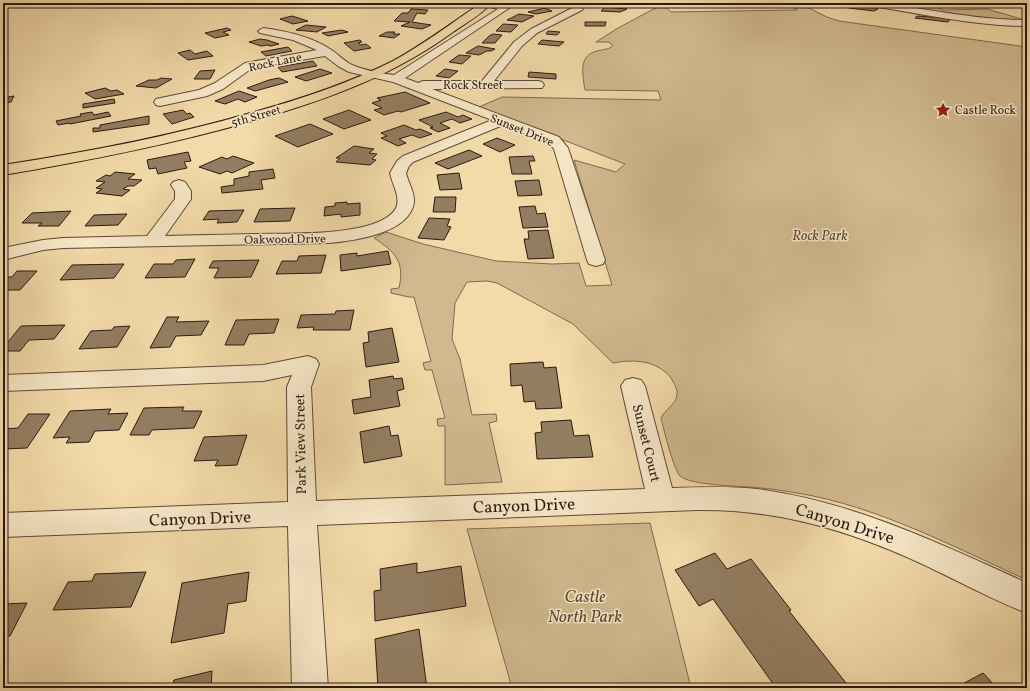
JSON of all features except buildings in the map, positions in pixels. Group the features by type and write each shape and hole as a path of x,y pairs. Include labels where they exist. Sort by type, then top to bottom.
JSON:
{"main road":[{"name":"5th Street","path":"3,170 114,150 210,128 297,104 371,75 426,47 487,3"}],"street":[{"path":"396,79 505,8 487,3"},
{"path":"485,85 518,44 534,31 579,8 582,3"},
{"path":"872,3 936,14 1009,23 1027,23"},
{"path":"1009,14 1027,18"},
{"path":"263,31 276,32 311,43 327,52 346,67 371,75"},
{"name":"Rock Lane","path":"160,102 214,88 250,65 327,52"},
{"name":"Sunset Drive","path":"371,75 396,79 554,140 561,148 596,260"},
{"name":"Rock Street","path":"409,85 538,85"},
{"name":"Oakwood Drive","path":"3,254 36,246 63,243 328,238 359,234 394,219 404,207 406,202 398,173 402,164 408,159 502,121"},
{"path":"152,241 183,199 183,191 179,185"},
{"name":"Park View Street","path":"3,384 263,373 308,364 299,387 302,514 310,688"},
{"name":"Sunset Court","path":"633,386 661,500"},
{"name":"Canyon Drive","path":"3,525 709,498 757,501 819,513 869,528 1027,598"}],"green space":[{"name":"Rock Park","path":"878,3 803,5 827,17 839,21 1027,47 1027,580 915,529 856,507 797,493 766,488 706,484 695,482 680,476 677,472 666,440 661,418 672,405 677,395 677,391 671,378 665,372 652,364 636,361 613,363 573,324 497,283 487,281 467,282 455,303 452,339 460,359 472,415 496,414 497,421 489,423 502,482 445,485 445,426 438,426 437,419 445,418 432,370 425,370 423,363 431,361 414,297 391,293 391,289 399,288 401,271 399,264 393,253 374,238 386,232 423,244 496,261 552,264 579,263 586,286 612,285 574,160 616,172 625,164 479,107 502,97 661,100 658,91 585,90 583,64 589,55 609,48 613,45 608,42 596,42 618,28 663,4 671,12 797,10 788,4"},
{"path":"878,3 928,3 943,10 987,9 1025,20 999,20"},
{"name":"Castle North Park","path":"650,523 691,688 512,688 467,529"}],"railway":[{"path":"1021,3 1027,4"}],"place":[{"name":"Castle Rock","path":"943,110"}]}
